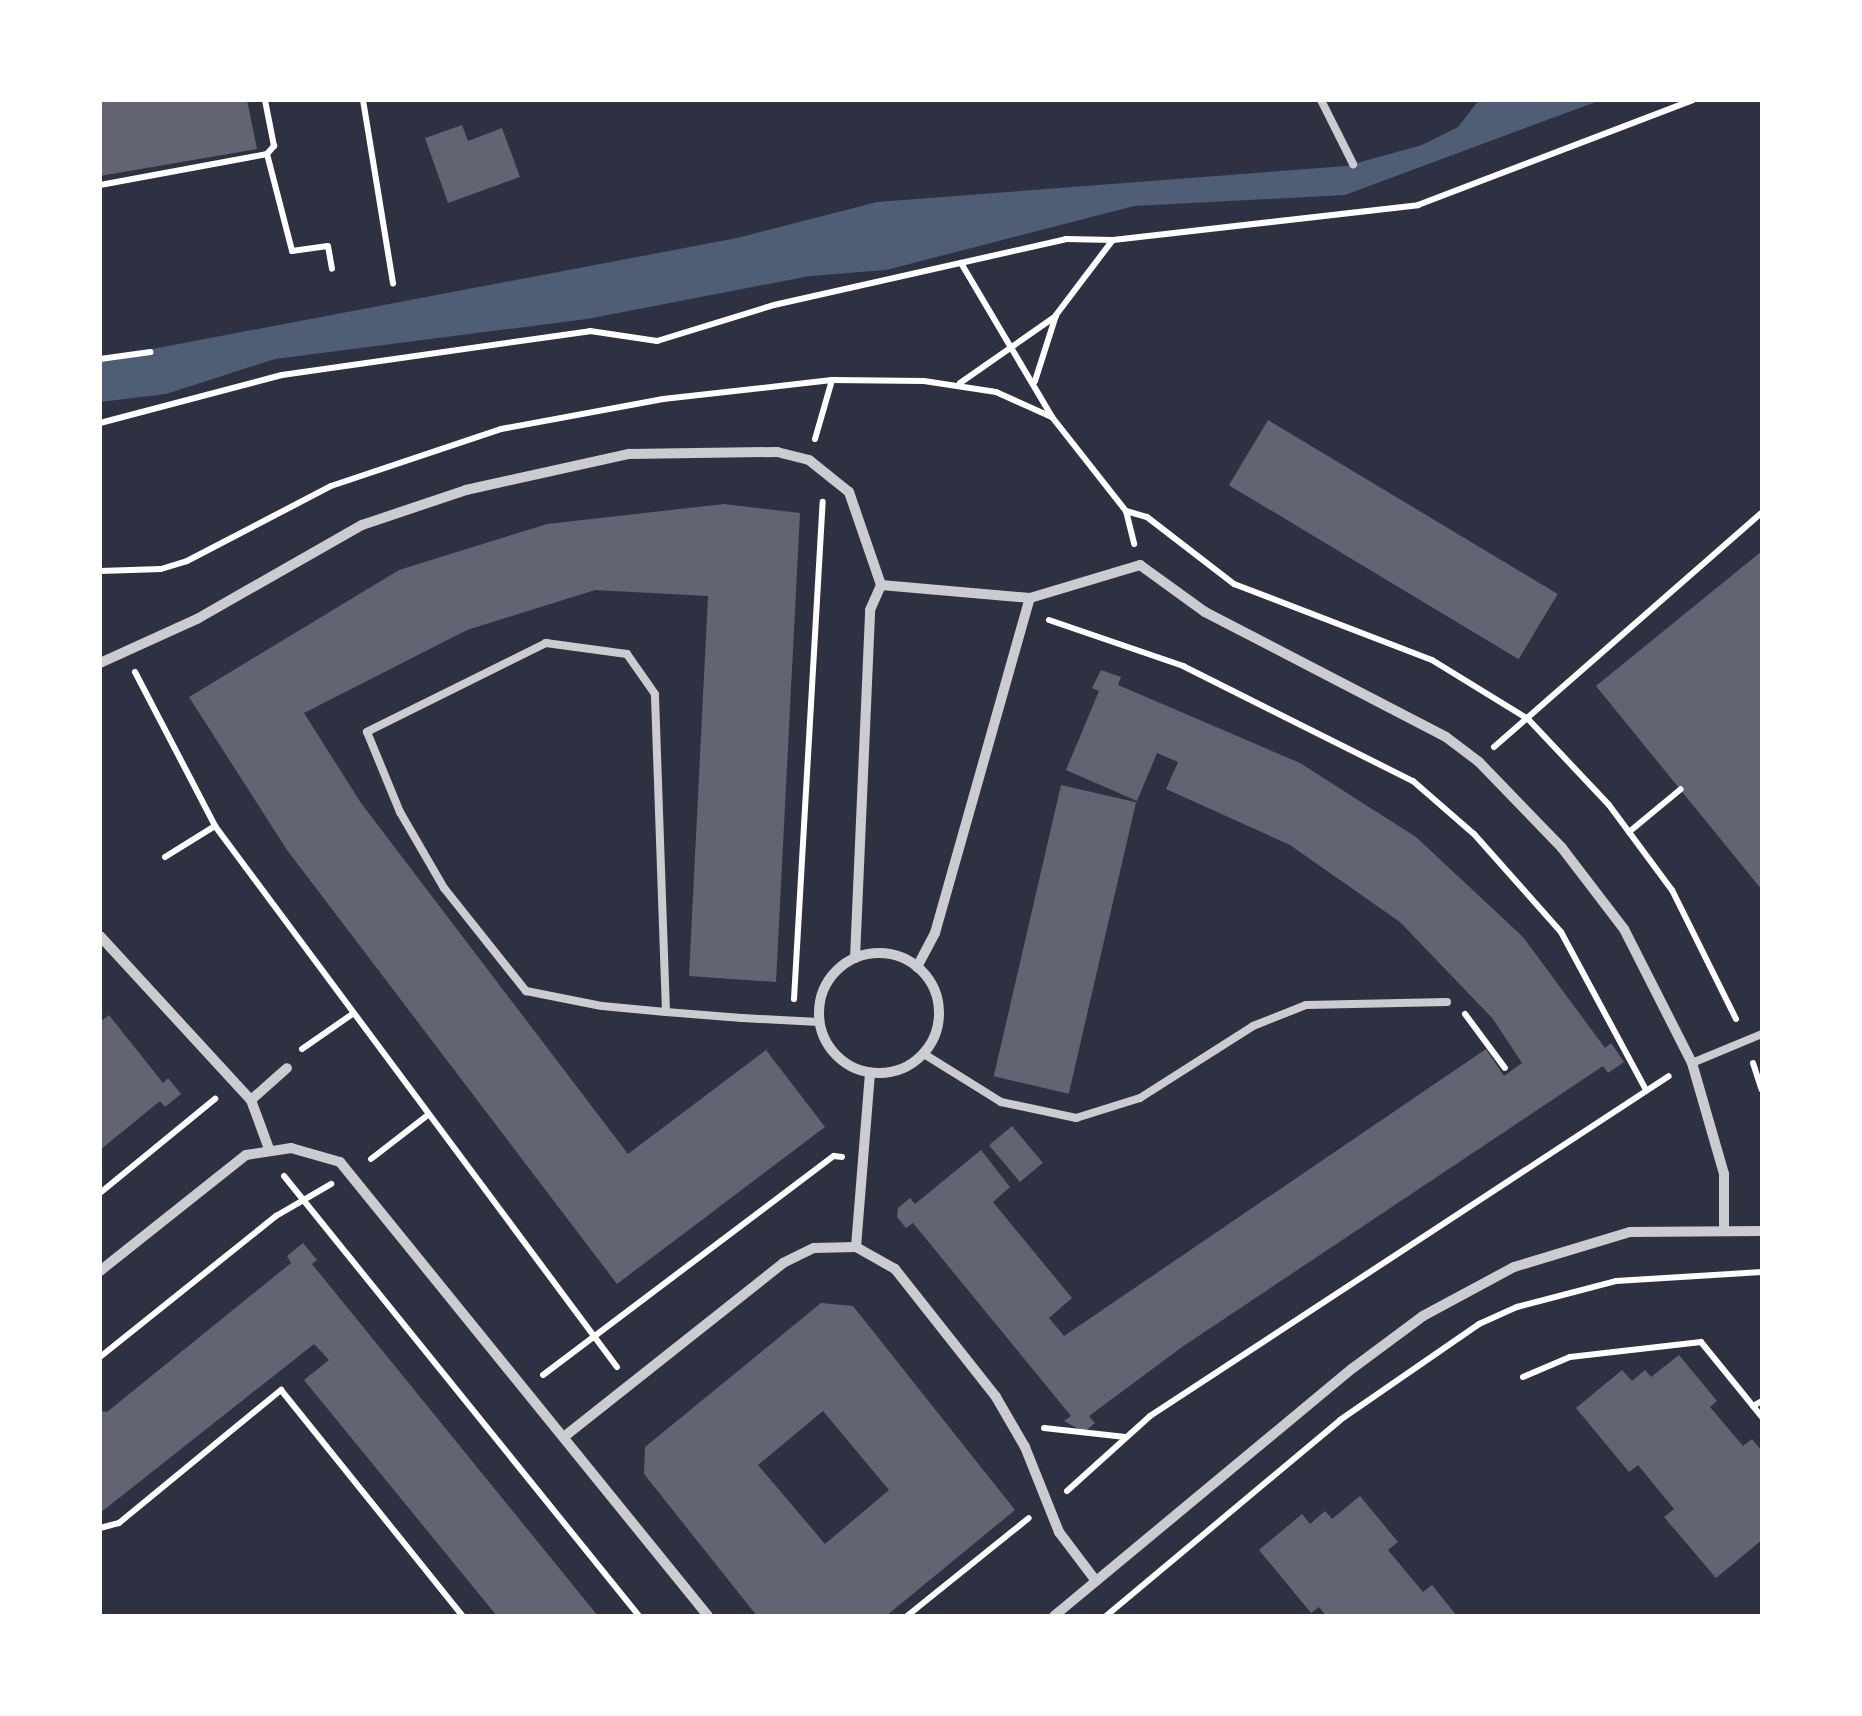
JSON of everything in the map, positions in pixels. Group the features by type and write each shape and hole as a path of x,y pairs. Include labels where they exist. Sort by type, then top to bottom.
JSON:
{"street":[{"path":"100,663 362,525 466,490 629,454 777,452 809,460 829,472 849,492 881,585 870,610 855,958"},
{"path":"881,585 1030,598 1140,565 1205,612 1446,737 1479,762 1562,848 1624,930 1692,1062 1724,1174 1724,1229"},
{"path":"917,967 935,934 1030,598"},
{"path":"100,936 251,1100 269,1148"},
{"path":"888,954 917,967 930,982 939,1018 924,1054 890,1073 870,1074 836,1056 819,1022 826,984 855,958 888,954"},
{"path":"251,1100 288,1068"},
{"path":"856,1247 870,1074"},
{"path":"100,1271 225,1167 269,1148 316,1152 352,1173 708,1616"},
{"path":"1054,1616 1423,1316 1545,1255 1630,1232 1762,1231"},
{"path":"566,1436 783,1263 814,1248 856,1247 895,1269 1013,1421 1045,1505 1096,1581"}],"lane":[{"path":"1321,100 1353,164"},
{"path":"666,1012 655,694 627,654 546,642 367,732 400,812 444,888 526,990 666,1012 819,1022"},
{"path":"924,1054 1001,1102 1076,1118 1140,1098 1253,1026 1306,1006 1447,1002"},
{"path":"1692,1062 1762,1034"}],"path":[{"path":"100,185 267,154 274,146 266,100"},
{"path":"363,100 393,284"},
{"path":"100,423 282,375 590,332 657,340 774,305 1066,239 1113,240 1418,205 1693,100"},
{"path":"267,154 292,251 328,246 332,269"},
{"path":"1034,381 1056,315 1113,240"},
{"path":"961,262 1006,346 1034,381 1052,416 1126,511 1140,565"},
{"path":"1052,416 959,384 1006,346 1056,315"},
{"path":"100,359 151,352"},
{"path":"809,460 832,380"},
{"path":"792,1021 817,526 829,472"},
{"path":"1479,762 1762,512"},
{"path":"1025,610 1126,652 1183,666 1413,781 1474,834 1561,932 1646,1090"},
{"path":"125,652 215,826 350,1015 582,1313 592,1336 630,1384"},
{"path":"1629,832 1681,790"},
{"path":"165,857 215,826"},
{"path":"1447,1002 1467,1016 1505,1068"},
{"path":"300,1050 350,1015"},
{"path":"907,1616 1045,1505 1088,1477 1150,1416 1692,1062"},
{"path":"100,1193 236,1082"},
{"path":"100,1357 299,1202 352,1173 428,1115"},
{"path":"269,1148 299,1202 639,1616"},
{"path":"526,1388 592,1336 616,1325 834,1156 862,1160"},
{"path":"1106,1616 1340,1420 1480,1324 1517,1307 1616,1281 1762,1272"},
{"path":"1523,1377 1570,1357 1701,1342 1762,1417"},
{"path":"100,1528 119,1524 281,1390 463,1616"},
{"path":"1753,1406 1762,1401"},
{"path":"1013,1421 1087,1437 1126,1437"}],"water":[{"path":"1479,100 1601,100 1345,195 1134,206 886,270 810,276 587,319 275,359 166,394 100,402 100,359 737,238 877,202 1346,166 1422,145 1458,127"}],"building":[{"path":"100,100 247,100 257,149 100,176"},
{"path":"462,125 468,141 502,128 520,177 448,203 425,138"},
{"path":"1268,420 1558,594 1519,659 1229,485"},
{"path":"724,504 800,513 776,982 689,976 708,596 595,590 467,630 304,713 361,803 628,1154 766,1050 825,1127 617,1284 287,850 189,697 399,570 547,524"},
{"path":"1762,551 1762,890 1596,686"},
{"path":"1101,670 1121,677 1118,685 1300,763 1416,837 1523,937 1605,1048 1611,1043 1624,1062 1608,1073 1603,1066 1182,1347 1089,1416 1095,1423 1084,1432 1064,1421 1071,1416 913,1223 906,1228 897,1217 898,1208 910,1198 915,1204 981,1150 1010,1187 993,1202 1072,1298 1049,1318 1064,1336 1486,1049 1504,1076 1522,1063 1493,1019 1400,922 1290,845 1166,789 1178,762 1157,753 1137,801 1066,770 1099,691 1092,688"},
{"path":"1061,785 1136,802 1069,1094 994,1076"},
{"path":"109,1015 163,1083 168,1078 181,1094 165,1107 160,1101 100,1150 100,1022"},
{"path":"1012,1126 1043,1163 1020,1182 989,1145"},
{"path":"303,1243 317,1260 312,1264 598,1616 497,1616 304,1380 329,1360 314,1344 100,1513 100,1411 107,1412 291,1263 287,1256"},
{"path":"821,1303 853,1306 1015,1510 886,1616 757,1616 644,1474 645,1447","holes":["823,1411 889,1490 825,1544 758,1465"]},
{"path":"1679,1355 1717,1401 1710,1407 1743,1446 1752,1439 1762,1451 1762,1540 1716,1578 1664,1517 1674,1509 1638,1465 1629,1472 1576,1408 1622,1370 1632,1381 1645,1370 1651,1377"},
{"path":"1360,1496 1398,1542 1388,1550 1423,1592 1432,1585 1457,1616 1326,1616 1319,1607 1311,1613 1259,1550 1302,1514 1310,1524 1325,1511 1332,1519"}]}
